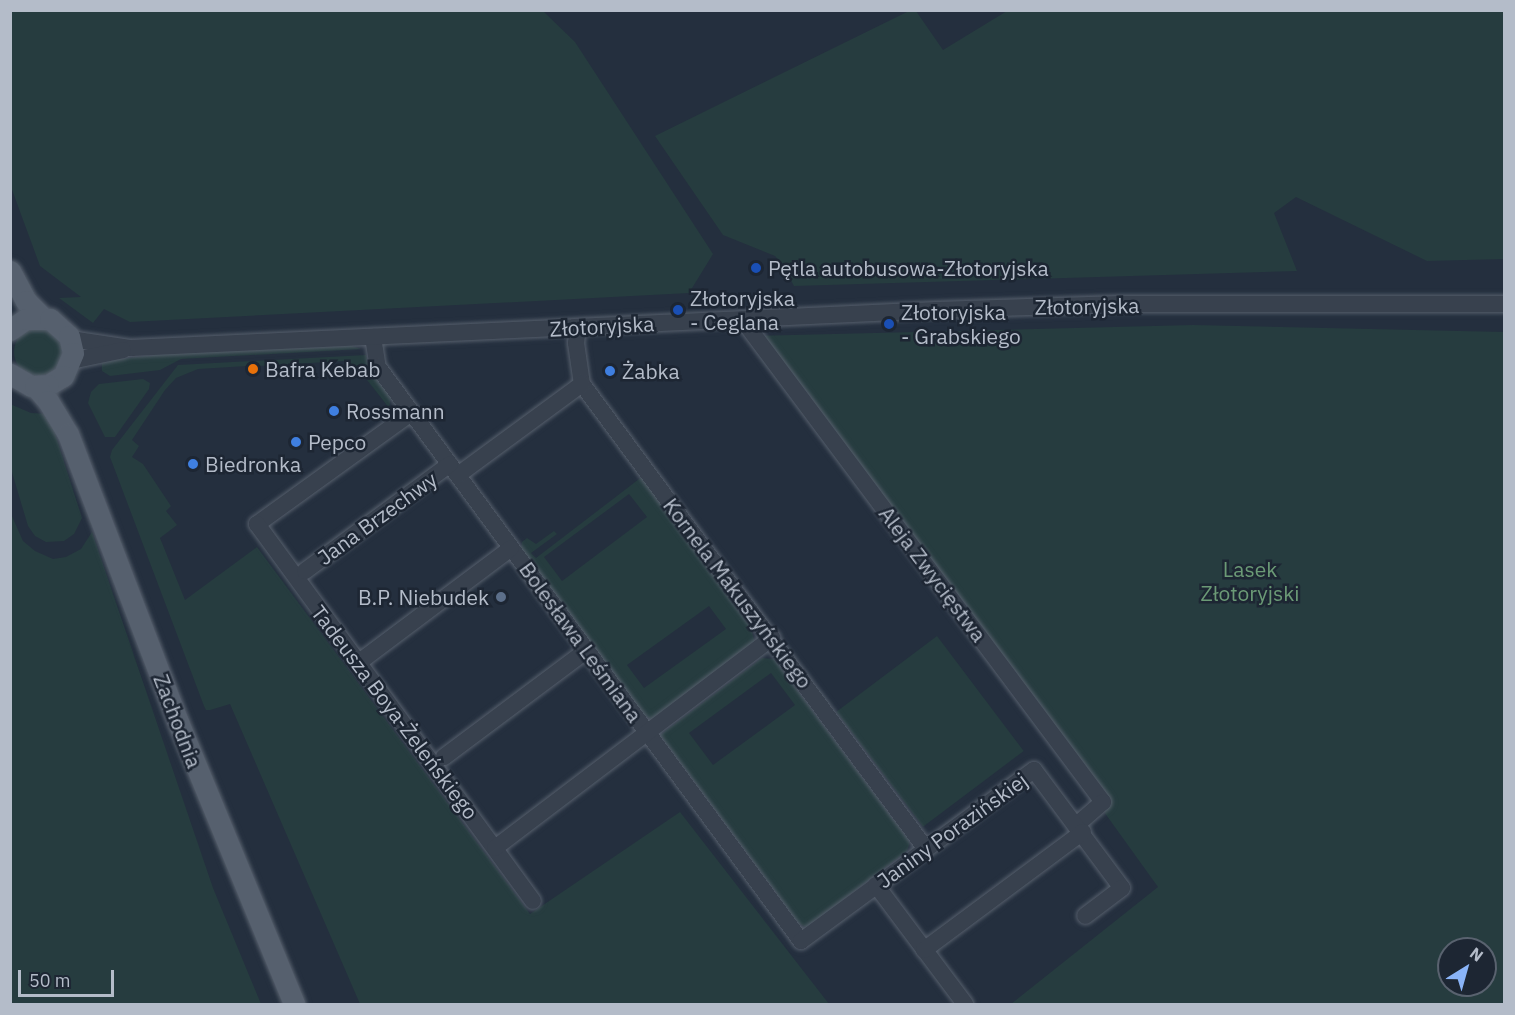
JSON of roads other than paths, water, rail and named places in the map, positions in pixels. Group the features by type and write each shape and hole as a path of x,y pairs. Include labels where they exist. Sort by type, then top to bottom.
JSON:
{"main road":[{"path":"10,271 26,301 42,317 57,323 70,339"},
{"path":"10,293 13,327 26,319 42,317"},
{"name":"Zachodnia","path":"70,339 66,370 59,389 68,434 186,742 294,1005"},
{"path":"10,374 23,384 35,386 48,385 66,370"},
{"name":"Zachodnia","path":"35,386 48,401 68,434"}],"street":[{"name":"Złotoryjska","path":"70,339 131,348 742,319 1120,304 1504,304"},
{"name":"Aleja Zwycięstwa","path":"742,319 1103,802 1080,829"},
{"name":"Kornela Makuszyńskiego","path":"578,327 576,343 582,384 926,849"},
{"name":"Bolesława Leśmiana","path":"373,337 378,367 801,941"},
{"name":"Złotoryjska","path":"66,370 131,348"},
{"name":"Jana Brzechwy","path":"305,571 582,384"},
{"name":"Tadeusza Boya-Żeleńskiego","path":"411,413 257,524 533,901"},
{"path":"358,663 511,548"},
{"path":"495,848 772,638"},
{"path":"444,757 587,650"},
{"name":"Janiny Porazińskiej","path":"801,941 1034,770 1122,888 1085,916"},
{"path":"924,950 1080,829"},
{"path":"876,885 965,1005"}],"place":[{"name":"Pętla autobusowa-Złotoryjska","path":"756,268"},
{"name":"Złotoryjska - Ceglana","path":"678,310"},
{"name":"Złotoryjska - Grabskiego","path":"889,324"},
{"name":"Bafra Kebab","path":"253,369"},
{"name":"Żabka","path":"610,371"},
{"name":"Rossmann","path":"334,411"},
{"name":"Pepco","path":"296,442"},
{"name":"Biedronka","path":"193,464"},
{"name":"B.P. Niebudek","path":"501,597"}],"park label":[{"name":"Lasek Złotoryjski","path":"1250,581"}]}
